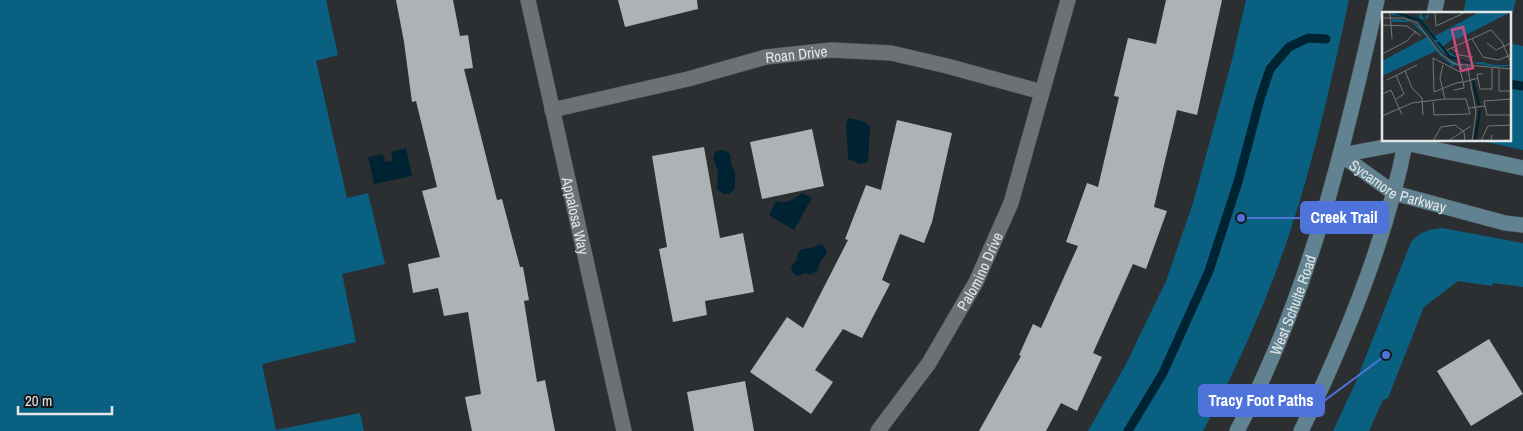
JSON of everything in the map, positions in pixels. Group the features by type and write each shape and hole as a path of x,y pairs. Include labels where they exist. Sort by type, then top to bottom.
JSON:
{"main road":[{"name":"West Schulte Road","path":"1237,431 1268,367 1298,293 1320,227 1342,155 1377,0"},
{"name":"Sycamore Parkway","path":"1342,155 1406,141 1523,168"},
{"path":"1300,431 1320,390 1351,317 1383,231 1406,141"},
{"name":"Sycamore Parkway","path":"1342,155 1394,193 1505,223 1523,225"}],"street":[{"name":"Appalosa Way","path":"528,0 624,431"},
{"name":"Palomino Drive","path":"878,431 929,362 976,282 1011,203 1068,0"},
{"name":"Roan Drive","path":"552,110 688,78 766,57 831,50 890,53 947,66 1042,92"}],"shaded area":[{"path":"0,0 326,0 338,55 316,61 347,198 368,193 385,264 342,274 356,342 262,364 276,430 360,413 364,431 0,431"},
{"path":"1246,0 1349,0 1315,146 1281,258 1251,334 1203,431 1088,431 1125,366 1166,281 1193,203 1232,60"},
{"path":"1466,0 1516,0 1510,24 1510,12 1463,12"},
{"path":"1510,43 1523,46 1523,150 1482,141 1510,141"},
{"path":"849,118 865,122 870,127 867,163 860,164 848,159 846,123"},
{"path":"406,148 412,176 374,184 368,157 383,154 385,162 393,161 391,152"},
{"path":"722,150 730,154 731,164 735,171 735,188 729,194 724,194 717,189 718,172 713,157 716,151"},
{"path":"802,193 812,198 794,230 769,215 776,201 787,202"},
{"path":"1442,228 1523,243 1523,287 1493,283 1492,286 1458,281 1424,307 1388,398 1383,400 1369,431 1333,431 1355,384 1411,242 1425,232"},
{"path":"821,244 825,247 827,253 820,262 817,271 810,275 805,273 798,276 795,275 791,269 797,260 800,250"}],"building":[{"path":"396,0 453,0 460,36 468,35 473,68 464,69 497,200 502,199 520,267 523,267 529,300 524,301 537,382 545,380 555,431 472,431 465,397 481,394 468,312 444,316 438,288 413,293 408,264 440,257 422,191 437,187 416,101 412,102"},
{"path":"618,0 697,0 698,9 625,27"},
{"path":"1166,0 1222,0 1197,115 1177,110 1154,207 1167,211 1146,269 1133,264 1093,353 1102,357 1077,411 1061,403 1046,431 979,431 1021,356 1019,355 1033,324 1041,328 1078,246 1066,242 1087,183 1098,187 1119,97 1114,96 1128,38 1156,44"},
{"path":"897,120 952,133 932,222 924,243 900,234 882,280 890,284 862,338 843,329 815,370 833,382 811,414 750,372 787,317 803,328 848,240 845,239 866,185 881,190"},
{"path":"812,129 824,186 762,199 750,142"},
{"path":"704,147 720,238 743,233 754,292 705,301 707,315 673,322 659,249 667,247 652,156"},
{"path":"1489,339 1523,394 1471,426 1437,371"},
{"path":"745,381 754,431 694,431 687,392"}],"waterway":[{"path":"1128,431 1163,373 1209,271 1238,182 1270,69 1289,47 1308,38 1326,39"},
{"path":"1510,84 1523,86"}],"place":[{"name":"Creek Trail","path":"1241,218"},
{"name":"Tracy Foot Paths","path":"1386,355"}]}
